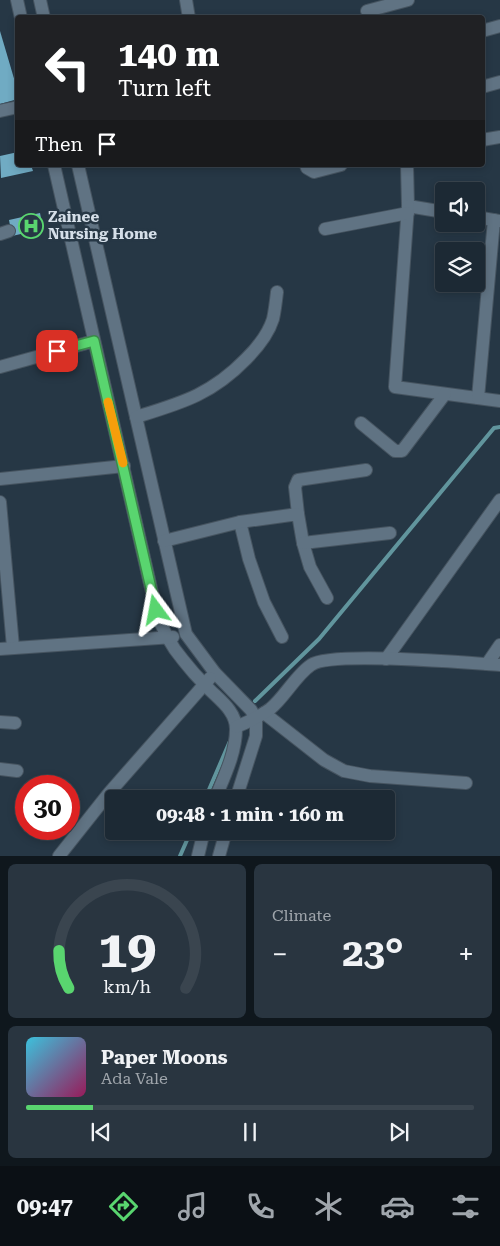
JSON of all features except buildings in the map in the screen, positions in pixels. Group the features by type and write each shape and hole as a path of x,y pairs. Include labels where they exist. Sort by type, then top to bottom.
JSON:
{"street":[{"path":"17,0 20,15"},
{"path":"40,0 43,15"},
{"path":"186,0 188,15"},
{"path":"366,10 408,0"},
{"path":"485,30 500,26"},
{"path":"485,86 500,82"},
{"path":"0,111 15,108"},
{"path":"485,140 500,137"},
{"path":"54,167 161,627 167,638 204,685 228,708 234,717 236,739 219,790"},
{"path":"78,167 186,634 215,672 252,710 344,772 370,776 466,783"},
{"path":"307,167 314,172 333,167"},
{"path":"407,167 408,210 395,387 500,401"},
{"path":"325,229 408,210 435,212"},
{"path":"478,398 497,221"},
{"path":"136,417 178,404 212,388 238,368 261,344 272,320 277,292"},
{"path":"0,367 94,341"},
{"path":"361,423 396,451 402,451 445,394"},
{"path":"0,478 124,466"},
{"path":"327,598 310,567 302,543 295,487 298,480 366,470"},
{"path":"386,659 500,500"},
{"path":"0,502 6,648 167,638 186,634"},
{"path":"164,541 240,522 298,514"},
{"path":"240,522 249,560 260,593 282,637"},
{"path":"302,543 390,533"},
{"path":"487,664 500,645"},
{"path":"236,727 260,716 270,709 312,664 330,659 386,659 500,664"},
{"path":"59,856 109,794 215,672"},
{"path":"239,790 256,736 260,716"},
{"path":"0,722 15,723"},
{"path":"0,770 17,771"},
{"path":"198,856 202,840"},
{"path":"219,856 223,840"}],"waterway":[{"path":"255,701 319,639 494,428 500,427"},
{"path":"209,790 230,741"},
{"path":"180,856 187,840"}],"slow traffic":[{"path":"108,402 123,463"}],"place":[{"name":"Zainee Nursing Home","path":"31,226"}],"route":[{"path":"57,351 94,341 156,610"}]}
